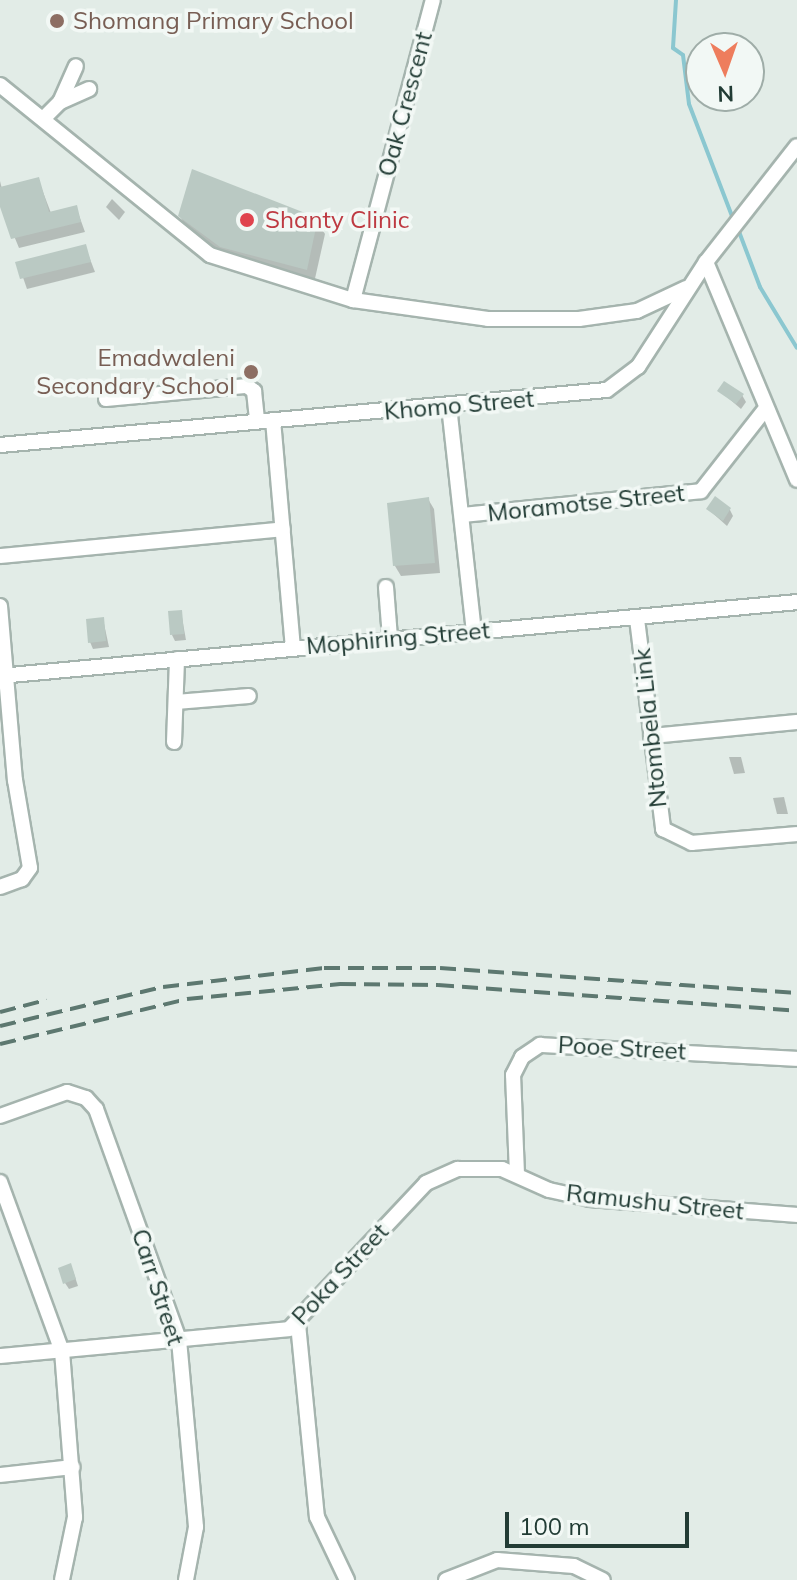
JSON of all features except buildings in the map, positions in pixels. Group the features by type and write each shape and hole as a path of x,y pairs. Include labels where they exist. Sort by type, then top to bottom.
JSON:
{"street":[{"name":"Oak Crescent","path":"353,300 432,0"},
{"path":"60,102 76,66"},
{"path":"0,85 210,255 353,300 488,319 579,319 637,311 690,285"},
{"path":"43,119 60,102 89,89"},
{"name":"Khomo Street","path":"0,445 449,406 616,386 638,367 717,246 759,192 795,154"},
{"path":"706,262 797,480"},
{"path":"106,399 247,386 254,391 257,421"},
{"path":"449,406 474,631"},
{"name":"Moramotse Street","path":"462,515 701,491 766,408"},
{"path":"273,420 293,647"},
{"path":"0,556 283,529"},
{"path":"386,587 390,638"},
{"name":"Mophiring Street","path":"3,676 797,602"},
{"path":"0,606 3,676 15,780 30,868 22,879 0,887"},
{"name":"Ntombela Link","path":"637,619 661,822 668,835 692,843 797,834"},
{"path":"174,742 177,659"},
{"path":"176,702 249,696"},
{"path":"651,736 797,722"},
{"name":"Pooe Street","path":"517,1174 513,1075 522,1057 540,1045 797,1059"},
{"name":"Carr Street","path":"0,1116 67,1092 86,1098 96,1109 179,1340 196,1527 186,1580"},
{"name":"Ramushu Street","path":"426,1183 444,1172 475,1167 517,1174 570,1197 797,1215"},
{"path":"0,1182 62,1351 75,1517 62,1580"},
{"name":"Poka Street","path":"0,1356 280,1331 298,1324 426,1183"},
{"path":"0,1230 15,1225"},
{"path":"298,1324 317,1517 347,1580"},
{"path":"0,1475 73,1467"},
{"path":"446,1580 475,1565 497,1560 551,1564 602,1578"},
{"path":"475,1565 482,1580"}],"waterway":[{"path":"676,0 673,48 683,55 689,104 734,221"},
{"path":"738,229 760,287 797,348"}],"railway":[{"path":"0,1026 163,987 324,968 440,968 797,993"},
{"path":"0,1044 187,999 340,984 438,985 797,1011"},
{"path":"0,1012 46,1000"}],"place":[{"name":"Shomang Primary School","path":"57,21"},
{"name":"Shanty Clinic","path":"247,220"},
{"name":"Emadwaleni Secondary School","path":"251,372"}]}
